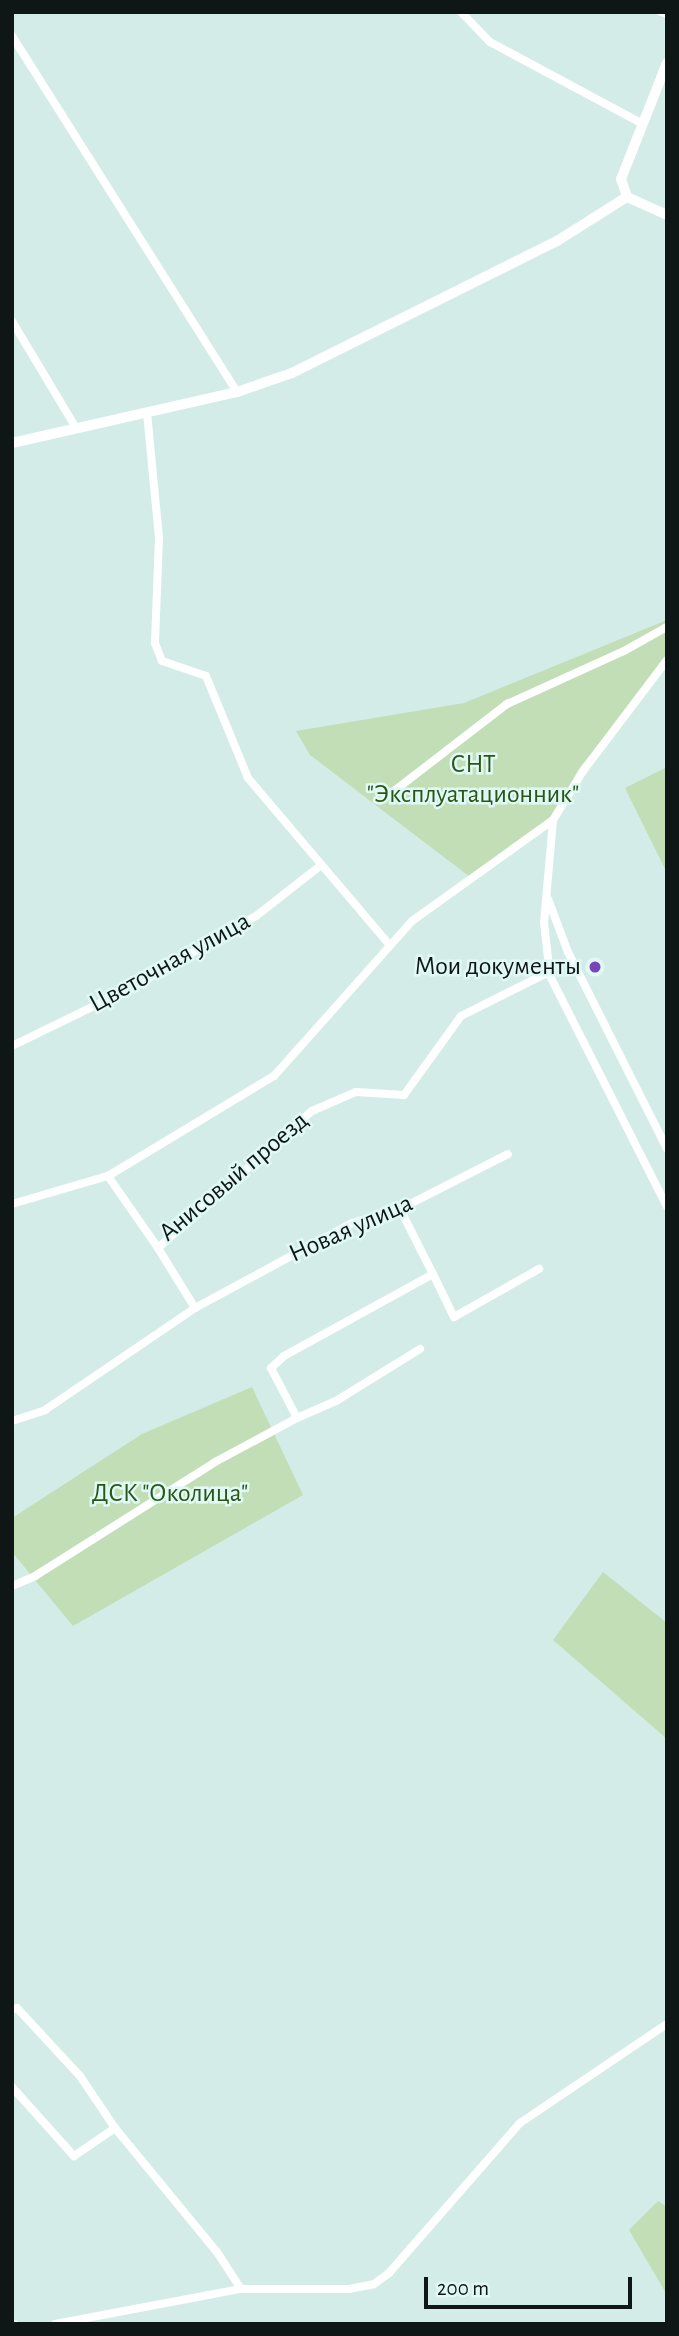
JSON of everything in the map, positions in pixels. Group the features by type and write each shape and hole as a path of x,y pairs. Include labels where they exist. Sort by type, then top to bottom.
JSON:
{"street":[{"path":"461,12 490,42 643,124"},
{"path":"661,12 667,13"},
{"path":"12,36 237,392"},
{"path":"667,63 621,179 627,197 667,215"},
{"path":"12,443 237,392 344,349 557,241 627,197"},
{"path":"12,321 76,428"},
{"path":"147,413 159,538 155,643 162,661 206,676 248,778 389,944"},
{"path":"394,791 507,704 624,651 667,627"},
{"path":"12,1203 108,1176 274,1076 389,944 427,909 553,820 583,771 667,660"},
{"path":"553,820 546,895 549,972 667,1207"},
{"name":"Цветочная улица","path":"12,1046 134,987 256,916 320,866"},
{"path":"546,895 568,952 667,1149"},
{"name":"Анисовый проезд","path":"108,1176 158,1248 312,1111 356,1092 404,1095 461,1016 549,972"},
{"name":"Новая улица","path":"12,1421 45,1410 195,1308 352,1223 400,1209 508,1154"},
{"path":"400,1209 454,1317 539,1269"},
{"path":"158,1248 195,1308"},
{"path":"297,1418 271,1368 284,1356 433,1274"},
{"path":"12,1586 36,1576 215,1462 297,1418 336,1401 420,1349"},
{"path":"12,2010 16,2008 80,2076 115,2128 217,2252 241,2289"},
{"path":"55,2324 241,2289 349,2288 374,2284 389,2273 520,2123 667,2024"},
{"path":"12,2087 74,2156 115,2128"}],"green space":[{"name":"СНТ \"Эксплуатационник\"","path":"667,620 667,658 578,770 551,819 470,877 310,755 296,731 464,703"},
{"path":"667,767 667,873 625,788"},
{"name":"ДСК \"Околица\"","path":"252,1387 303,1495 73,1626 12,1552 12,1518 142,1434"},
{"path":"603,1572 667,1623 667,1739 553,1640"},
{"path":"658,2201 667,2207 667,2295 629,2230"}],"place":[{"name":"Мои документы","path":"595,967"}]}
